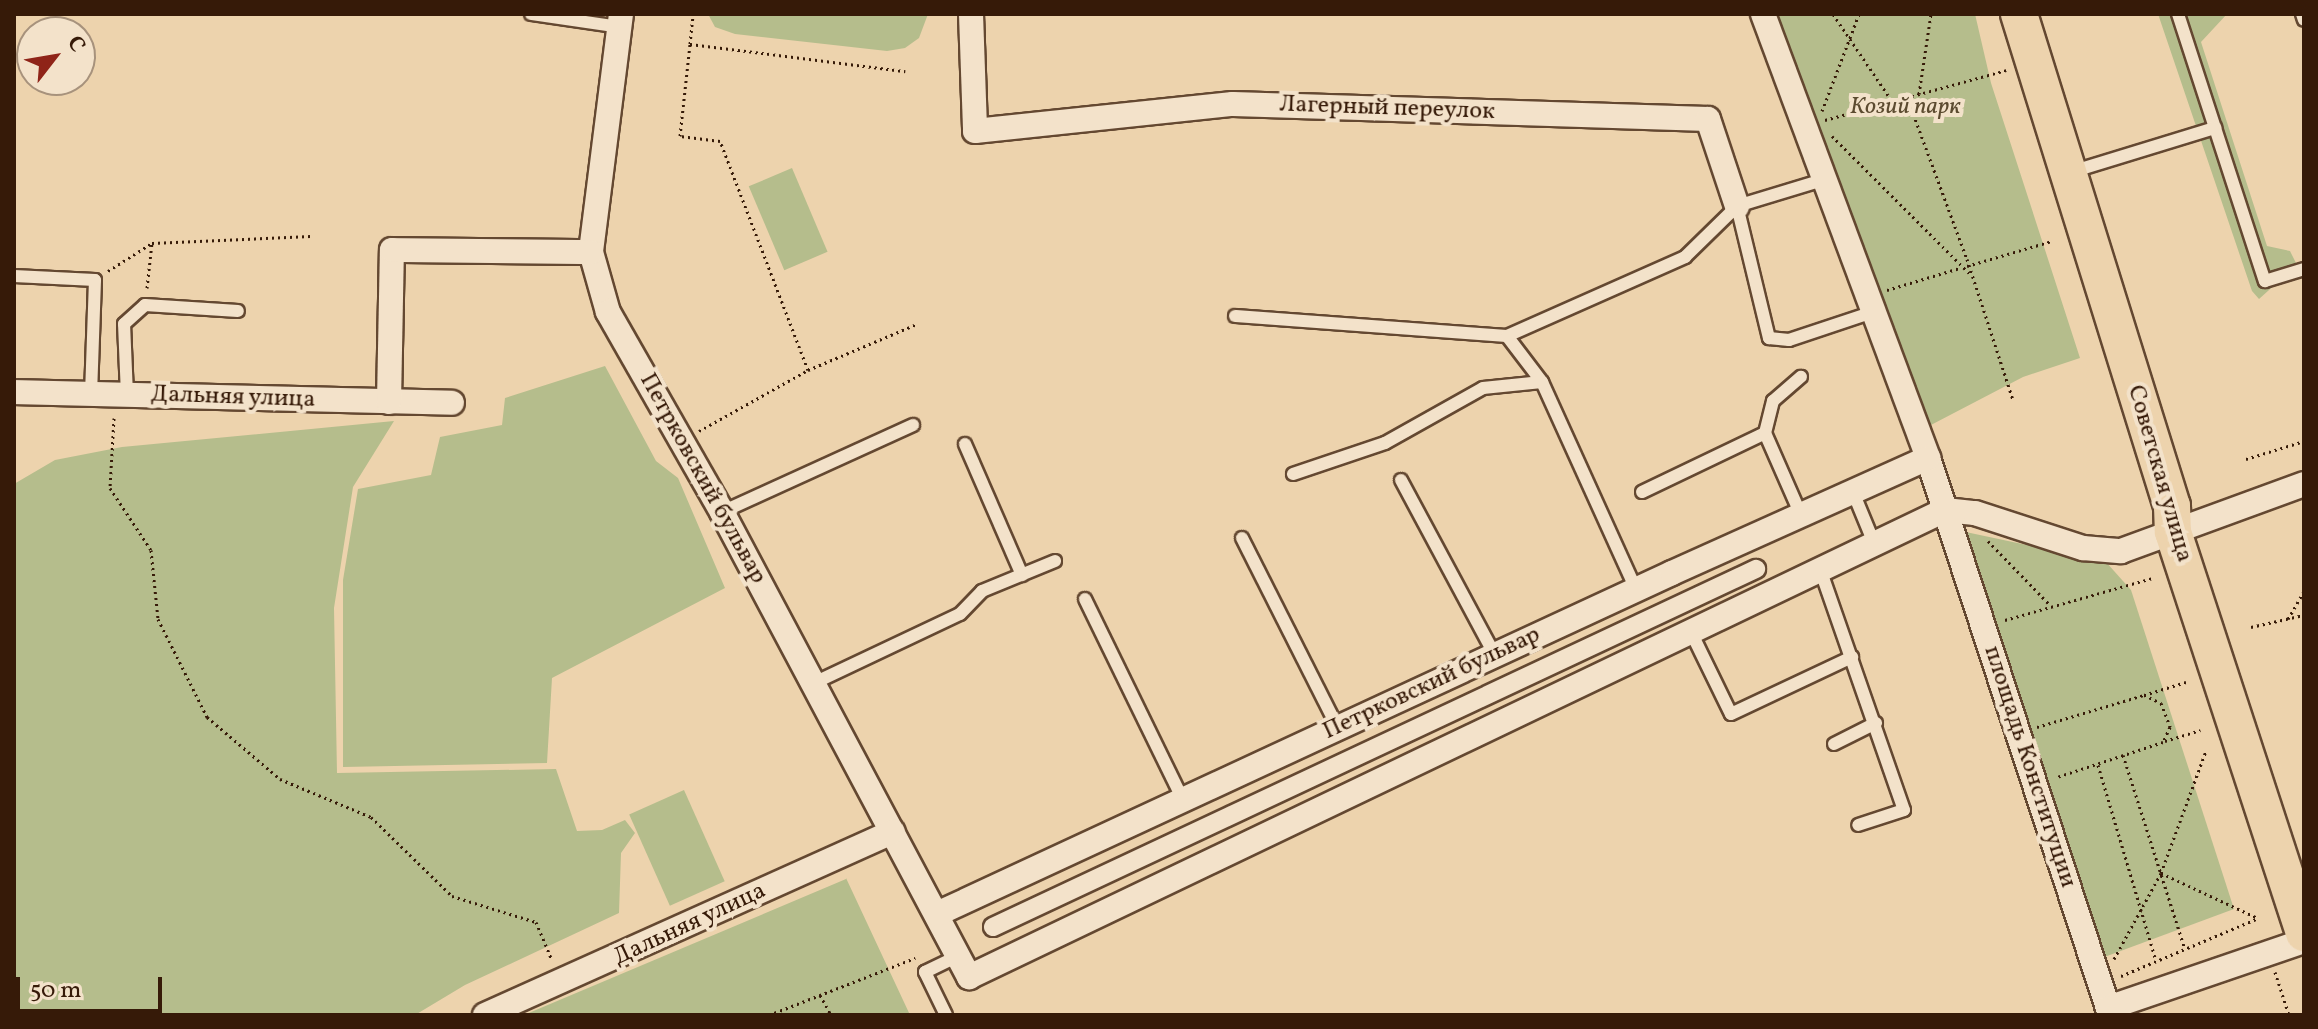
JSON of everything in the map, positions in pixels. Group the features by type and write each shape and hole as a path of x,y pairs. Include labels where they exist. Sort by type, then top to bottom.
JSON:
{"main road":[{"name":"Советская улица","path":"2019,14 2172,506 2173,532 2290,869 2304,933"}],"street":[{"name":"Лагерный переулок","path":"971,14 975,131 1233,104 1708,119 1737,206"},
{"path":"1763,14 1928,458"},
{"name":"Петрковский бульвар","path":"621,20 591,252 608,312 722,512 960,959"},
{"path":"389,402 392,250 591,252"},
{"name":"Дальняя улица","path":"14,392 452,403"},
{"name":"Петрковский бульвар","path":"937,914 1636,589 1928,458"},
{"name":"площадь Конституции","path":"1928,458 2110,1011 2304,941"},
{"path":"960,959 1690,630 1945,508 1975,513 2083,548 2121,551 2304,484"},
{"path":"993,927 1756,569"},
{"name":"Дальняя улица","path":"485,1015 893,832"}],"lane":[{"path":"531,14 621,20"},
{"path":"2178,14 2265,281 2304,269"},
{"path":"2068,173 2215,128"},
{"path":"1235,316 1507,336 1685,257 1737,206 1826,179"},
{"path":"1737,206 1769,338 1789,340 1871,304"},
{"path":"14,276 95,280 91,394"},
{"path":"123,394 124,324 145,305 238,311"},
{"path":"1507,336 1542,382 1636,589"},
{"path":"1801,377 1773,401 1765,433 1801,515"},
{"path":"1293,474 1385,443 1483,388 1542,382"},
{"path":"722,512 913,425"},
{"path":"1642,492 1765,433"},
{"path":"965,444 1022,575"},
{"path":"1401,480 1495,655"},
{"path":"1853,492 1874,543"},
{"path":"1242,538 1338,728"},
{"path":"814,683 960,614 982,591 1055,561"},
{"path":"1820,569 1904,810 1858,825"},
{"path":"1085,599 1183,800"},
{"path":"1690,630 1731,714 1852,657"},
{"path":"1834,744 1876,723"},
{"path":"946,1015 925,972 960,959"}],"path":[{"path":"693,14 680,136 720,141 808,370"},
{"path":"1833,14 1892,101"},
{"path":"1818,122 1859,14"},
{"path":"1919,94 1931,14"},
{"path":"690,44 905,71"},
{"path":"1834,118 2006,70"},
{"path":"1907,97 1969,265 2013,400"},
{"path":"1829,133 1973,277"},
{"path":"95,280 152,243 311,236"},
{"path":"1871,304 1969,265 2052,241"},
{"path":"145,305 152,243"},
{"path":"682,441 808,370 917,324"},
{"path":"123,394 110,446 110,488 151,550 158,619 207,717 280,779 371,817 452,896 536,922 562,983"},
{"path":"2246,459 2304,441"},
{"path":"1987,541 2051,606"},
{"path":"1984,626 2152,578"},
{"path":"2288,619 2304,591"},
{"path":"2251,627 2304,615"},
{"path":"2018,733 2186,682"},
{"path":"2144,695 2161,703 2170,727 2163,742"},
{"path":"2035,784 2200,730"},
{"path":"2106,952 2110,967 2161,873 2206,751"},
{"path":"2123,755 2184,947"},
{"path":"2098,764 2156,961"},
{"path":"2114,979 2258,918 2161,873"},
{"path":"2269,953 2289,1015"},
{"path":"769,1015 820,995 960,959"},
{"path":"820,995 831,1015"}],"green space":[{"path":"708,14 928,14 919,38 905,48 887,51 735,34 715,27"},
{"name":"Козий парк","path":"1773,14 1975,14 1991,83 2080,358 2023,377 1929,426"},
{"path":"2158,14 2227,14 2201,42 2267,246 2290,251 2297,265 2259,299 2252,291"},
{"path":"792,168 828,252 784,270 749,186"},
{"path":"605,366 656,461 678,478 725,588 552,678 547,763 343,767 343,580 358,489 431,475 440,437 502,425 505,398"},
{"path":"394,421 353,487 334,608 337,773 556,769 577,831 602,830 625,820 635,833 621,853 619,913 465,985 415,1015 14,1015 14,484 55,460 122,447"},
{"path":"1961,531 2106,562 2131,590 2234,909 2099,959"},
{"path":"684,790 725,881 670,906 629,814"},
{"path":"846,879 910,1015 524,1015"}]}
